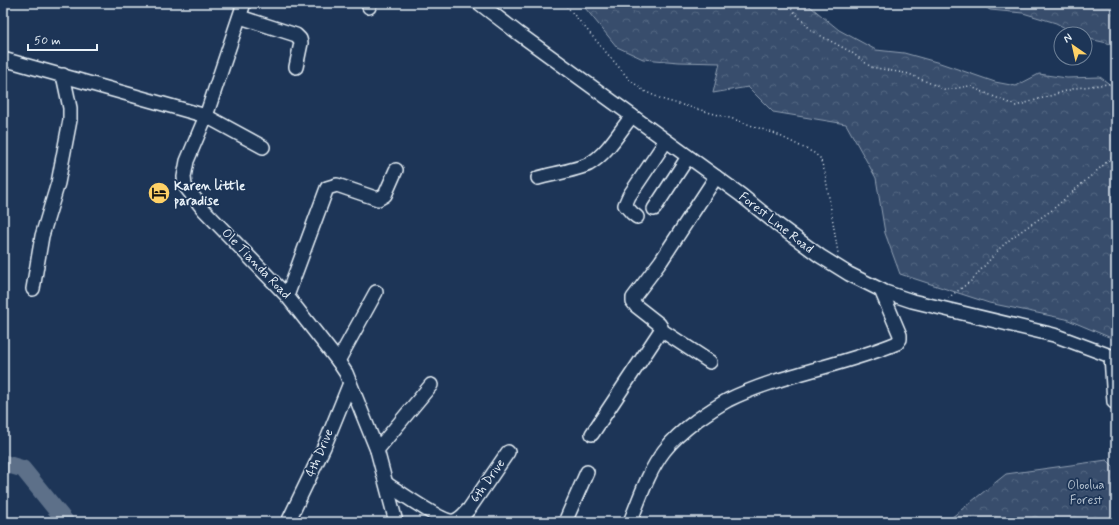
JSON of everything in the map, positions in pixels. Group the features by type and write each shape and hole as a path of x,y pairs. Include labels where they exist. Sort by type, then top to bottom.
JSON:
{"street":[{"name":"Ole Tianda Road","path":"244,3 206,116 187,161 184,177 185,186 210,216 287,296 338,361 350,383 377,450 396,522"},
{"name":"Forest Line Road","path":"479,3 716,177 820,256 840,269 881,290 912,301 1007,322 1054,335 1114,357"},
{"path":"240,17 296,35 300,39 301,43 296,67"},
{"path":"3,59 206,116 263,147"},
{"path":"33,288 42,236 58,183 70,120 70,108 63,75"},
{"path":"538,178 588,164 598,158 632,116"},
{"path":"638,217 625,205 629,196 666,141"},
{"path":"654,209 688,157"},
{"path":"287,296 327,188 337,186 378,199 385,195 396,170"},
{"path":"710,362 661,330 659,324 636,306 633,302 633,298 661,261 716,177"},
{"path":"630,522 651,472 664,451 685,429 704,416 727,401 785,378 867,354 897,343 900,339 900,335 881,290"},
{"path":"338,361 376,292"},
{"path":"592,434 661,330"},
{"path":"1114,357 1114,402"},
{"name":"4th Drive","path":"288,522 324,447 350,383"},
{"path":"377,450 431,385"},
{"name":"6th Drive","path":"387,484 437,515 453,521 462,517 508,452"},
{"path":"565,522 587,472"}],"path":[{"path":"564,3 629,78 644,91 664,100 733,119 776,134 814,153 820,158 825,173 840,269"},
{"path":"786,3 812,31 851,52 871,68 909,74 946,90 969,86 1016,106 1076,88 1116,83"},
{"path":"935,307 971,281 1000,248 1014,236 1052,210 1116,154"}],"green space":[{"path":"581,3 622,3 630,9 628,3 806,3 839,30 876,50 904,53 940,63 995,82 1016,86 1039,74 1067,78 1100,77 1116,89 1116,340 1066,319 989,303 900,274 885,233 876,178 846,124 773,112 748,87 713,93 720,63 643,59 617,47"},
{"path":"979,3 1116,3 1116,45 1093,40 1093,26 1061,26 1023,13 990,10"},
{"name":"Oloolua Forest","path":"1107,460 1116,469 1116,522 946,522 1006,474"}],"waterway":[{"path":"3,463 23,469 66,522"}],"place":[{"name":"Karen little paradise","path":"159,193"}]}
